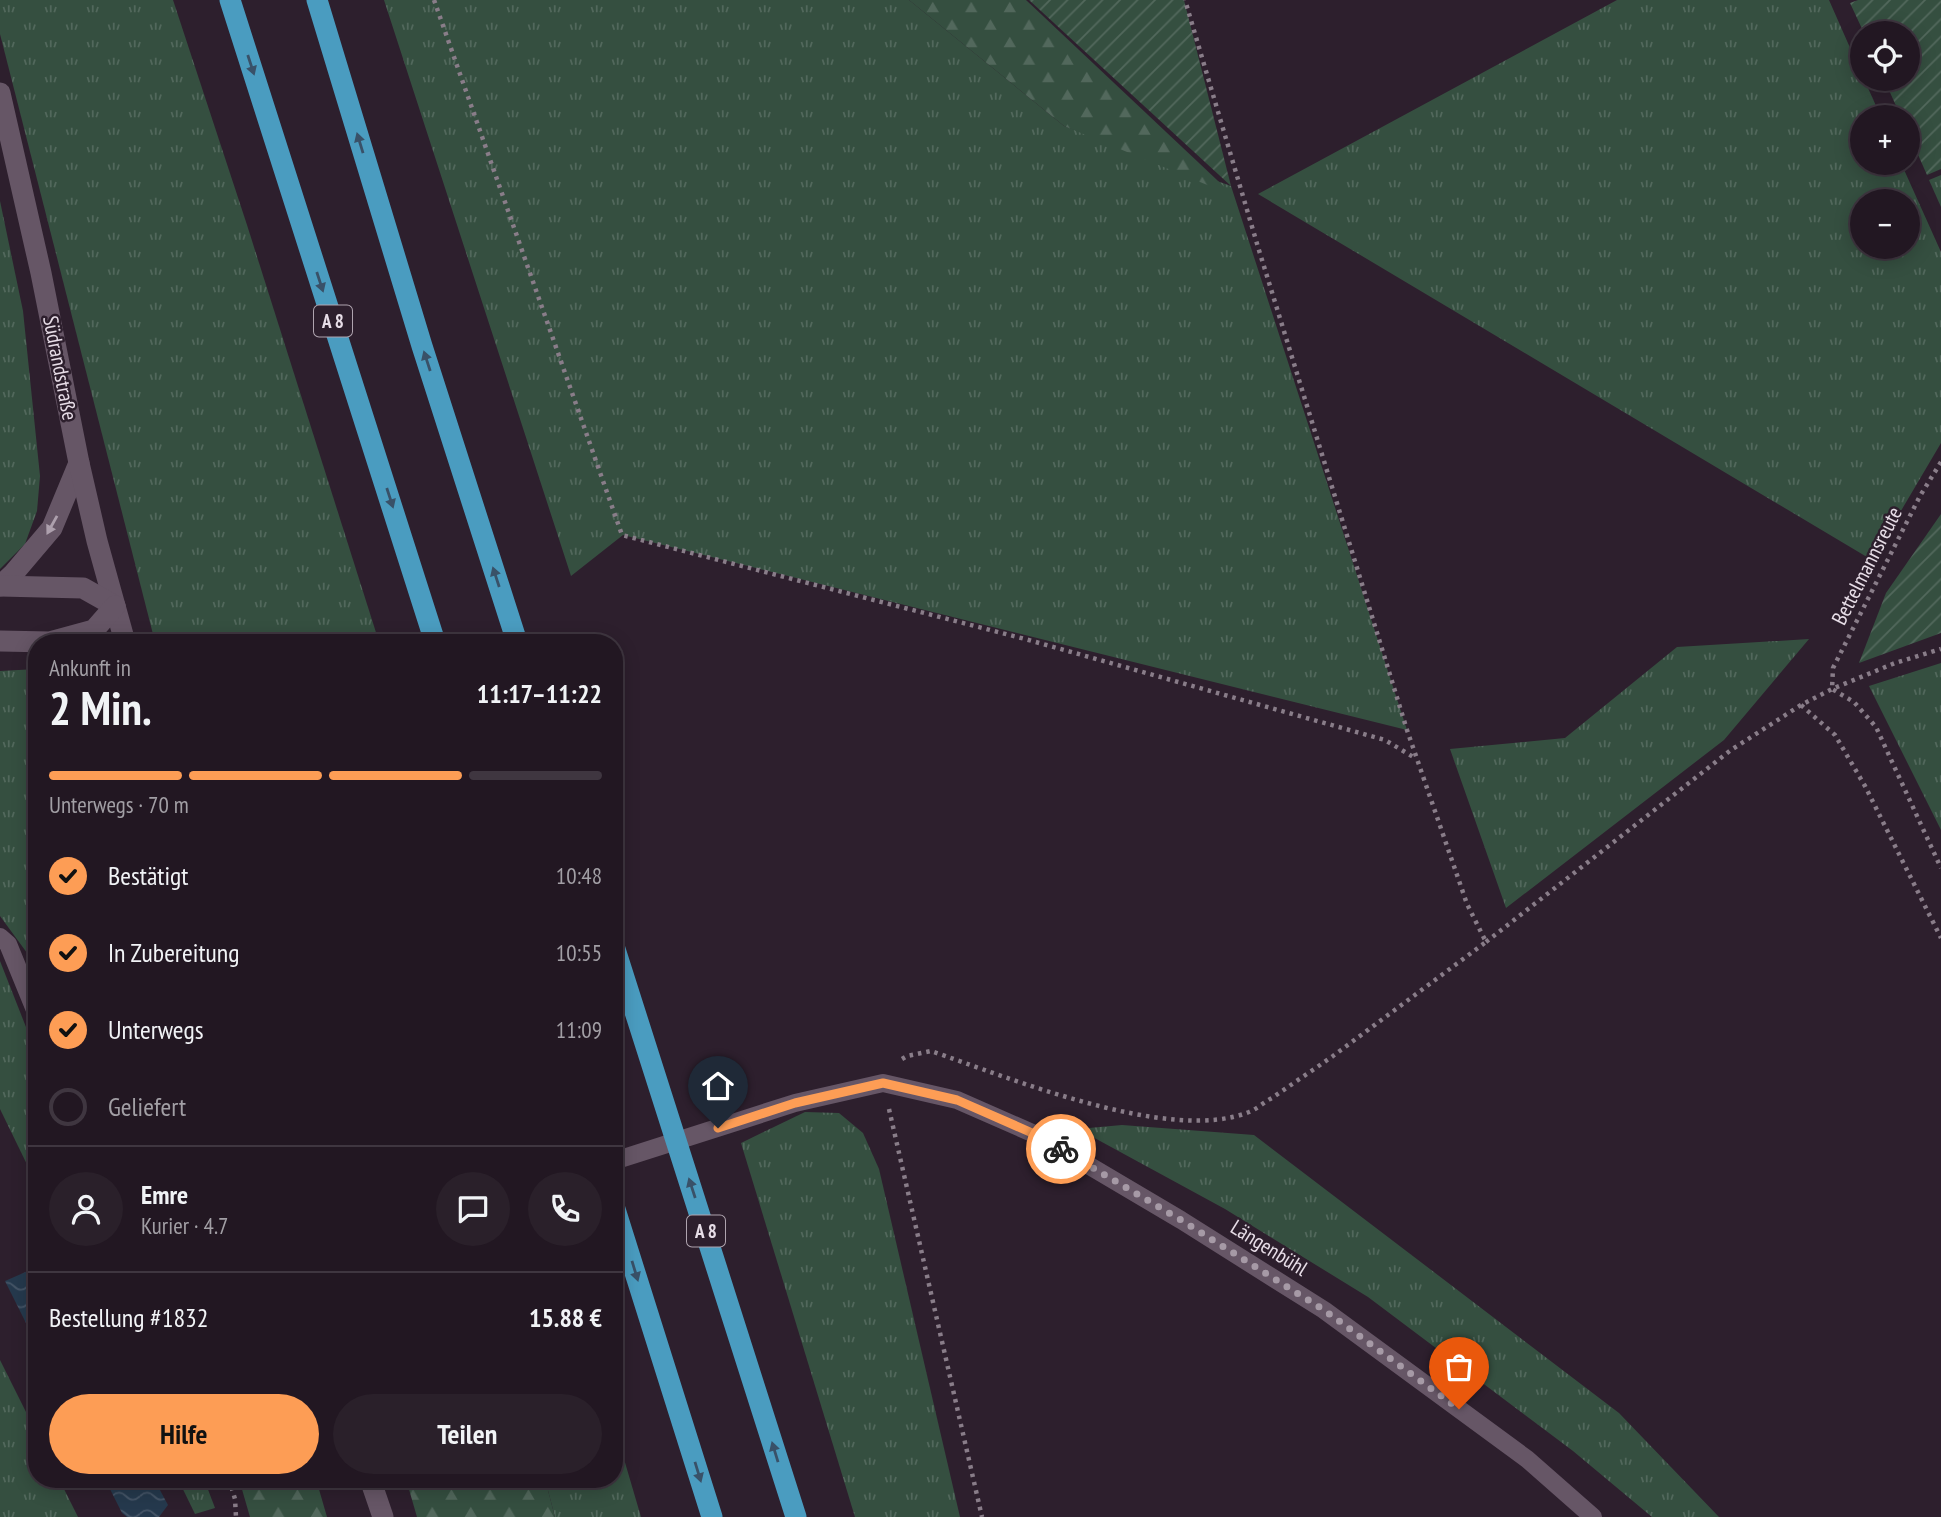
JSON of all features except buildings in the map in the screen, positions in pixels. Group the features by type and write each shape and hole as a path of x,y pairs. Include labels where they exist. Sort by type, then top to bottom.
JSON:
{"highway":[{"name":"A 8","path":"230,0 432,634"},
{"path":"317,0 422,346 514,634"},
{"name":"A 8","path":"623,974 796,1517"},
{"path":"623,1235 712,1517"}],"main road":[{"name":"Südrandstraße","path":"0,93 41,273 79,463 123,634"},
{"path":"0,586 52,528 79,463"},
{"path":"0,586 83,588 115,606 94,630 79,634"},
{"path":"0,641 28,642"},
{"path":"373,1488 383,1517"}],"lane":[{"path":"0,937 8,944 28,993"},
{"path":"623,1158 795,1103 883,1083"},
{"name":"Längenbühl","path":"883,1083 957,1100 1039,1136 1181,1220 1324,1310 1527,1459 1593,1517"}],"path":[{"path":"434,0 622,535 1025,639 1385,740 1417,759"},
{"path":"1185,0 1343,526 1417,759 1466,904 1486,942"},
{"name":"Bettelmannsreute","path":"1832,689 1833,668 1920,496 1941,462"},
{"path":"982,1517 883,1083 892,1068 907,1056 931,1051 1085,1102 1159,1118 1204,1121 1250,1112 1302,1078 1486,942 1731,750 1801,705 1832,689 1895,663 1941,649"},
{"path":"1832,689 1854,702 1876,727 1941,868"},
{"path":"1801,705 1835,735 1865,786 1941,938"},
{"path":"232,1488 236,1517"}],"green space":[{"path":"0,0 173,0 376,634 153,634 0,34"},
{"path":"384,0 909,0 1064,126 1231,186 1407,730 623,535 571,576"},
{"path":"909,0 1026,0 1234,196 1064,126"},
{"path":"1029,0 1184,0 1231,186"},
{"path":"1617,0 1829,0 1850,48 1850,91 1869,91 1876,105 1850,105 1850,175 1906,175 1913,189 1850,189 1850,259 1920,259 1920,205 1941,252 1941,443 1872,560 1258,194"},
{"path":"1858,0 1941,0 1941,169 1927,175 1920,159 1920,105 1896,105 1889,91 1920,91 1920,21 1858,21 1850,3"},
{"path":"1941,175 1941,207 1929,180"},
{"path":"0,201 23,311 40,476 37,511 25,544 0,569"},
{"path":"1941,514 1941,633 1859,663 1886,593"},
{"path":"1809,639 1724,740 1506,908 1450,749 1565,738 1677,647"},
{"path":"1941,663 1941,830 1869,686"},
{"path":"28,669 28,954 0,916 0,671"},
{"path":"0,961 28,1032 28,1167 0,1109"},
{"path":"805,1112 839,1113 863,1133 879,1169 960,1517 855,1517 741,1143"},
{"path":"1122,1125 1254,1135 1619,1413 1719,1517 1652,1517 1573,1451 1368,1297 1225,1209 1078,1129"},
{"path":"0,1360 28,1416 28,1488 64,1488 78,1517 0,1517"},
{"path":"623,1456 641,1517 555,1517 547,1488 623,1488"},
{"path":"182,1488 207,1488 215,1508 195,1514"},
{"path":"242,1488 319,1488 327,1517 250,1517"},
{"path":"409,1488 547,1488 555,1517 417,1517"}],"water":[{"path":"28,1271 28,1327 5,1281"},
{"path":"110,1488 159,1488 168,1505 159,1517 127,1517 122,1513"}],"way so far":[{"path":"1061,1149 1324,1310 1459,1409"}],"route":[{"path":"718,1128 795,1103 883,1083 957,1100 1039,1136 1061,1149"}]}
